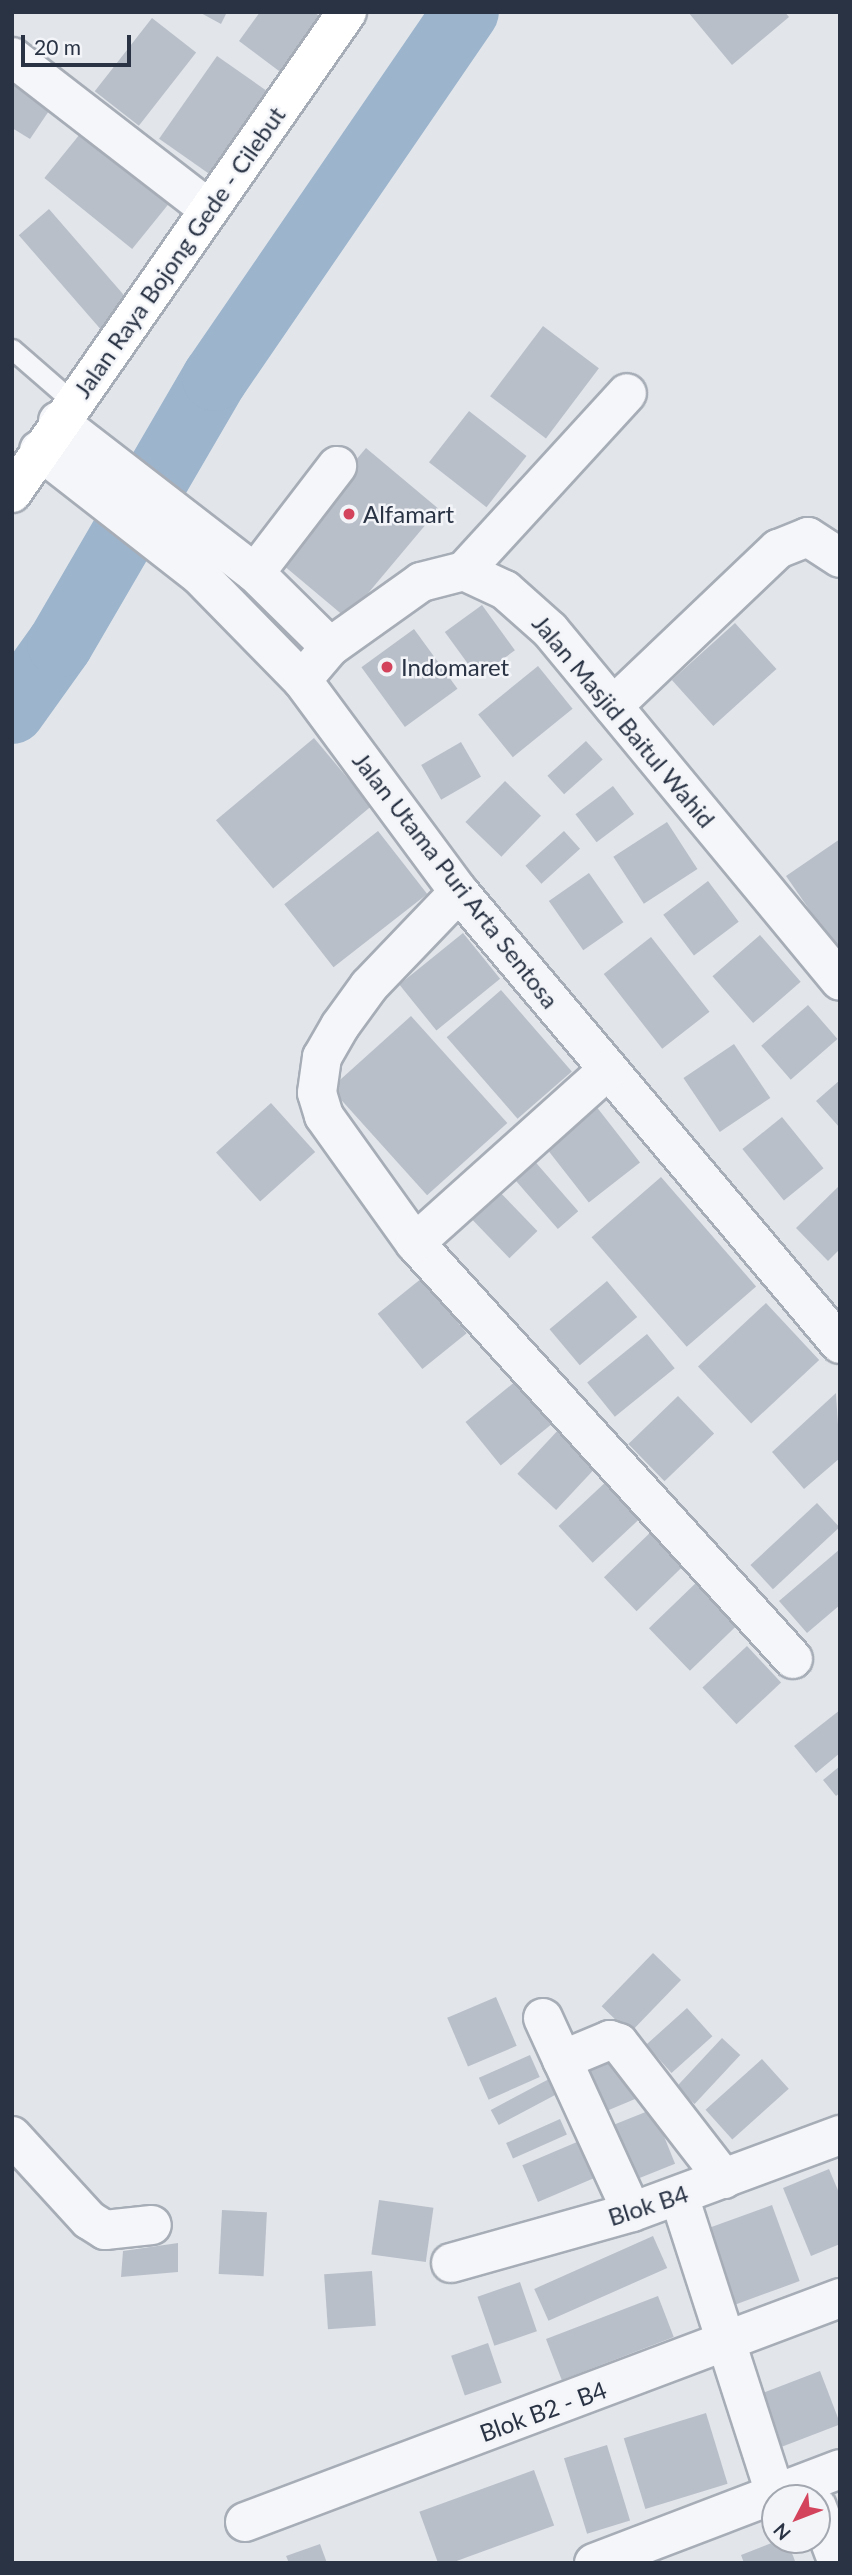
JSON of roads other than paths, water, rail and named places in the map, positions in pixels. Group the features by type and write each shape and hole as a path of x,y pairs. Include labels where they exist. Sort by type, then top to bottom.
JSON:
{"main road":[{"name":"Jalan Raya Bojong Gede - Cilebut","path":"12,493 57,424 347,12"}],"street":[{"path":"12,57 209,209"},
{"path":"302,680 330,647 421,582 464,572 627,393"},
{"name":"Jalan Utama Puri Arta Sentosa","path":"57,424 83,461 211,561 459,892 840,1344"},
{"path":"255,573 337,466"},
{"path":"613,706 778,549 808,537 840,558"},
{"name":"Jalan Utama Puri Arta Sentosa","path":"211,561 255,573 330,647"},
{"name":"Jalan Masjid Baitul Wahid","path":"464,572 525,605 613,706 840,981"},
{"path":"459,892 369,986 322,1057 317,1093 342,1149 415,1242 793,1660"},
{"path":"415,1242 608,1070"},
{"path":"543,2018 632,2212"},
{"path":"562,2060 610,2040 619,2043 724,2179"},
{"name":"Blok B4","path":"451,2263 632,2212 840,2135"},
{"path":"12,2136 89,2220 105,2230 152,2225"},
{"path":"679,2196 727,2342 808,2484"},
{"name":"Blok B2 - B4","path":"245,2522 840,2298"},
{"path":"594,2563 671,2549 761,2511"},
{"path":"831,2544 838,2563"}],"lane":[{"path":"12,349 57,424"}],"waterway":[{"path":"12,711 60,644 215,378 466,12"}],"place":[{"name":"Alfamart","path":"349,514"},
{"name":"Indomaret","path":"387,667"}]}
